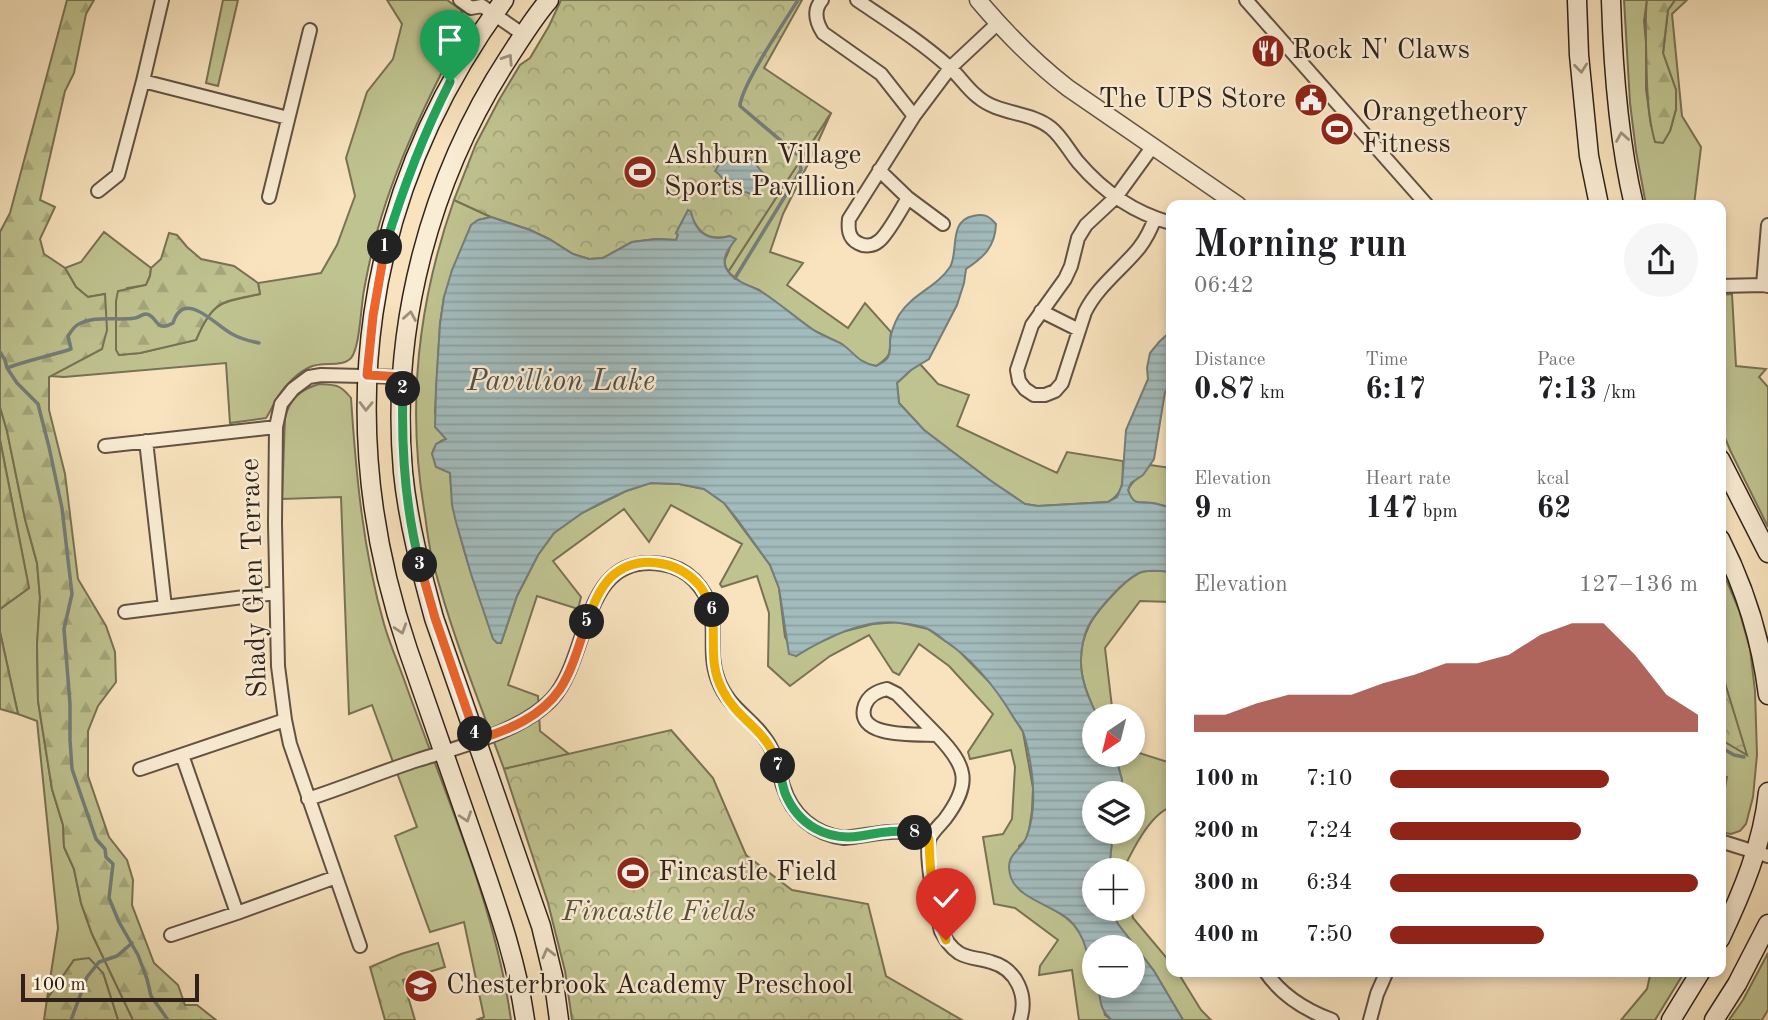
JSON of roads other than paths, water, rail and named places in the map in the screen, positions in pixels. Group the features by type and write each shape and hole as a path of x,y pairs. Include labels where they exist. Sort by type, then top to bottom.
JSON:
{"main road":[{"path":"549,0 524,35 469,125 439,196 423,248 408,329 401,425 403,471 415,546 435,618 541,926 553,976 559,1020"},
{"path":"1577,0 1579,55 1589,156 1598,200"},
{"path":"1611,0 1619,117 1633,200"},
{"path":"490,5 422,141 396,213 383,257 373,316 366,414 371,493 381,554 398,620 506,933 521,989 525,1020"},
{"path":"1726,471 1768,553"},
{"path":"1726,554 1749,606 1763,658 1768,695"},
{"path":"1726,927 1761,854 1768,792"},
{"path":"1714,1020 1737,984 1768,924"},
{"path":"1671,1020 1697,977"}],"street":[{"path":"97,191 118,175 162,0"},
{"path":"460,0 471,8 490,5 524,35"},
{"path":"822,0 816,14 817,25 823,33 881,74 914,116"},
{"path":"857,0 925,46 978,98 998,109 1030,117 1049,127 1084,169 1116,197 1155,219 1166,222"},
{"path":"978,0 1019,46 1052,75 1231,200"},
{"path":"1246,0 1423,200"},
{"path":"908,198 880,241 871,246 860,245 851,238 849,219 914,116 950,68 998,23"},
{"path":"269,197 310,30"},
{"path":"143,81 288,118"},
{"path":"1153,146 1116,197 1086,225 1065,279 1032,325 1017,370 1019,381 1025,390 1034,395 1045,395 1055,391 1062,383 1085,312 1096,293 1140,248 1155,219"},
{"path":"879,170 908,198 943,224"},
{"path":"1726,286 1765,286 1768,225"},
{"path":"1041,311 1079,330"},
{"name":"Shady Glen Terrace","path":"360,946 308,799 285,720 279,678 276,593 276,427 281,404 293,388 309,377 403,377"},
{"path":"105,446 276,427"},
{"path":"146,441 165,607"},
{"path":"308,799 496,734 539,711 552,699 568,674 595,599 609,579 625,568 653,562 675,567 691,577 707,598 712,610 712,658 719,683 726,697 770,746 785,793 802,819 819,831 835,837 901,831 913,832 929,839"},
{"path":"125,612 276,593"},
{"path":"937,736 881,732 867,724 864,706 877,691 891,690 897,694 937,736 956,758 962,771 960,795 929,839 930,874 939,922 946,940 957,951 965,956 992,962 1011,973 1023,999 1020,1020"},
{"path":"140,769 285,720"},
{"path":"182,755 237,913"},
{"path":"1726,843 1761,854"},
{"path":"171,935 336,877"},
{"path":"1270,977 1297,1003 1332,1020"},
{"path":"1370,1020 1384,977"}],"water":[{"path":"728,151 749,158 765,174 752,195 731,188 715,171"},
{"name":"Pavillion Lake","path":"688,210 700,231 710,237 730,236 736,239 728,249 724,261 733,277 762,292 815,331 876,366 888,357 890,337 904,308 950,267 960,224 977,215 991,219 996,224 991,245 983,256 966,269 957,305 929,359 897,383 899,403 924,430 1025,504 1038,506 1108,502 1117,497 1122,485 1126,430 1148,379 1150,353 1166,336 1166,391 1154,459 1143,475 1131,483 1128,490 1135,501 1166,507 1166,572 1139,573 1112,595 1088,627 1081,655 1082,674 1092,704 1082,704 1082,767 1118,767 1122,780 1082,781 1082,844 1112,844 1110,858 1082,858 1082,921 1116,921 1126,935 1082,935 1082,940 1067,918 1031,898 1016,886 1011,878 1011,858 1029,831 1033,807 1031,768 1022,730 984,675 965,656 933,632 920,626 900,623 860,626 833,636 796,656 789,654 779,588 770,565 724,503 704,489 679,484 651,483 626,491 582,513 554,533 538,555 517,596 501,643 493,639 456,522 450,473 436,467 432,454 436,444 446,439 435,427 440,324 444,297 471,225 491,217 530,230 573,254 589,259 603,258 632,242 676,240 676,233"},
{"name":"Pavillion Lake","path":"1145,959 1183,1020 1112,1020 1100,1000 1145,998"}],"waterway":[{"path":"735,278 801,170 799,156 740,106 755,69 798,0"},
{"path":"0,352 7,368 71,349 68,336 76,326 85,321 128,319 145,314 159,325 167,326 173,323 178,313 184,309 200,312 232,334 259,343"},
{"path":"7,368 17,383 38,404 62,508 72,594 64,629 72,769 96,839 113,864 109,898 138,955 151,996 168,1020"},
{"path":"1726,750 1744,757"},
{"path":"71,1020 87,977 99,962 117,956 132,943"}],"place":[{"name":"Rock N' Claws","path":"1268,51"},
{"name":"The UPS Store","path":"1311,100"},
{"name":"Orangetheory Fitness","path":"1337,129"},
{"name":"Ashburn Village Sports Pavillion","path":"640,172"},
{"name":"Fincastle Field","path":"633,873"},
{"name":"Chesterbrook Academy Preschool","path":"421,986"}],"park label":[{"name":"Fincastle Fields","path":"659,913"}]}
